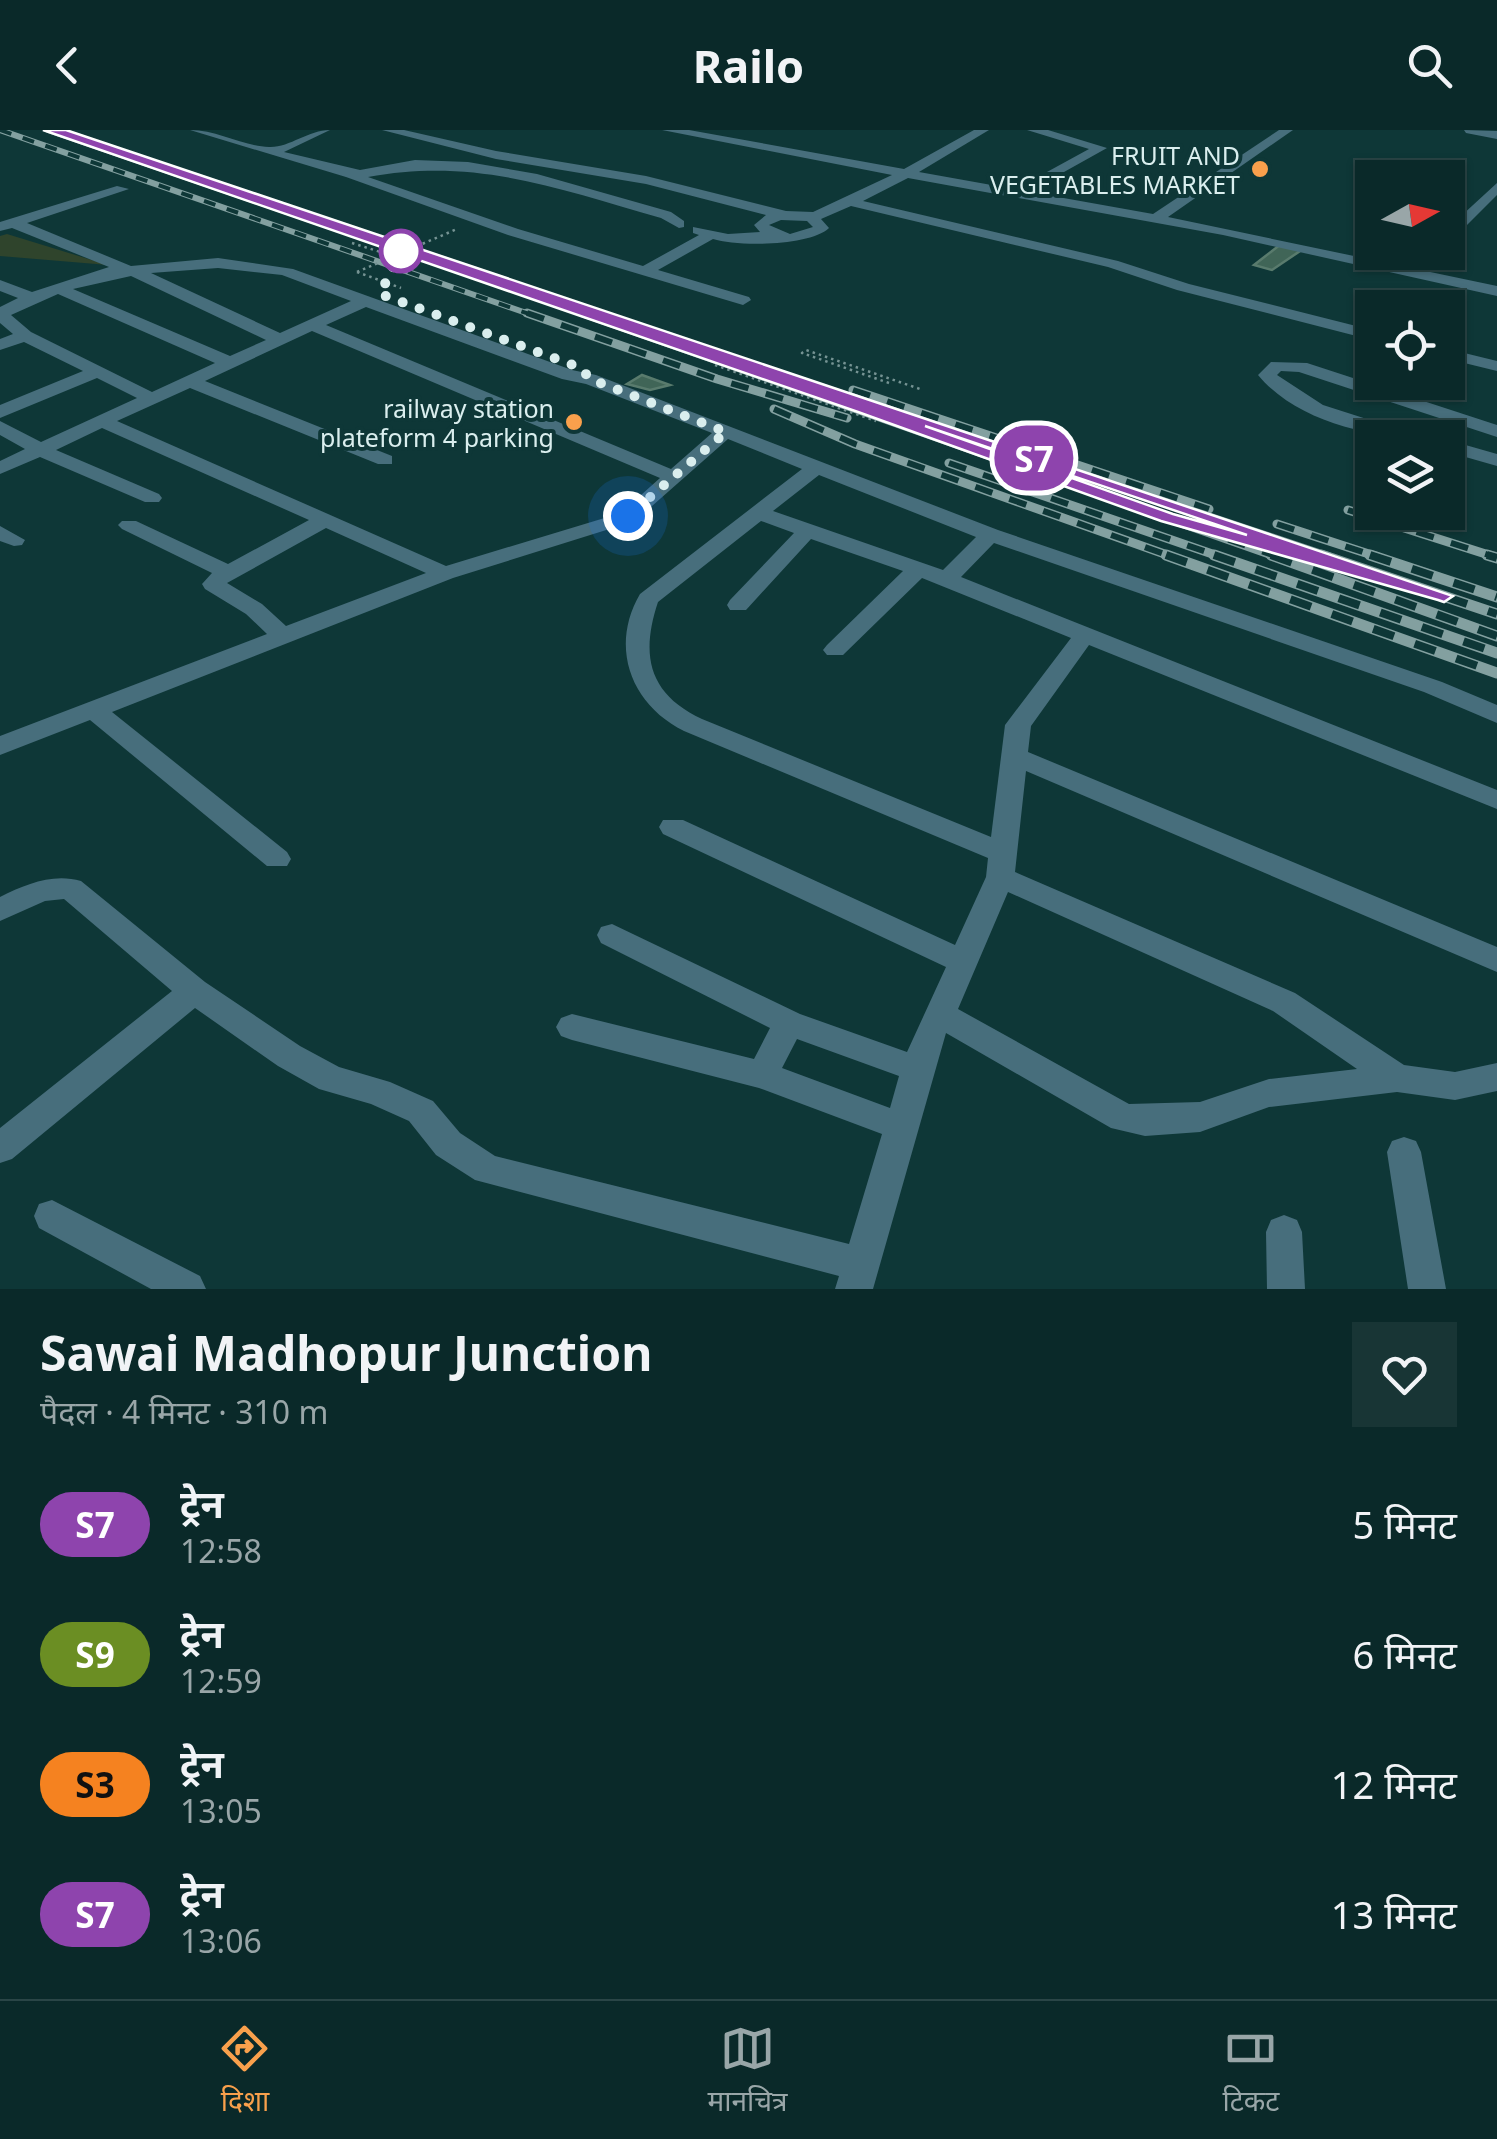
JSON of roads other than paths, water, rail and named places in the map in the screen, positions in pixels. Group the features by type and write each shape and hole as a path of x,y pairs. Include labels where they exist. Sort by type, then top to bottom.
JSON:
{"street":[{"path":"196,130 351,175 514,232 744,300"},
{"path":"236,130 288,146"},
{"path":"272,152 324,130"},
{"path":"351,175 443,163 492,171 633,215 742,240 794,238 819,232 822,224 812,218 784,215 646,180 496,155 388,130"},
{"path":"668,130 1355,250"},
{"path":"708,130 902,171 1030,187 1160,215 1287,130"},
{"path":"902,171 966,130"},
{"path":"812,218 982,130"},
{"path":"1030,187 1100,148 1033,130"},
{"path":"1470,130 1497,135"},
{"path":"1465,219 1497,187"},
{"path":"6,225 122,189"},
{"path":"848,202 1113,264 1183,287 1355,331"},
{"path":"774,236 760,226 768,218 784,215"},
{"path":"6,225 130,270 281,340"},
{"path":"645,271 712,234"},
{"path":"152,398 25,336 0,314 58,289 130,270 240,258 286,261 581,368 590,379"},
{"path":"130,270 251,264 368,300 590,379 990,535 1432,687 1497,715"},
{"path":"1440,270 1497,291"},
{"path":"1461,270 1497,277"},
{"path":"0,284 32,298"},
{"path":"58,289 230,363"},
{"path":"0,468 368,300"},
{"path":"312,325 674,476"},
{"path":"0,345 25,336"},
{"path":"1465,358 1497,366"},
{"path":"1356,420 1329,412 1276,386 1267,374 1277,366 1300,367 1497,430"},
{"path":"0,412 97,372"},
{"path":"189,382 386,460"},
{"path":"104,422 444,573"},
{"path":"0,427 42,451 152,498"},
{"path":"0,746 444,573 628,516 726,432"},
{"path":"1465,450 1495,456"},
{"path":"817,468 648,599 640,618 639,656 648,692 666,710 748,750 1002,865 1284,1002 1397,1078"},
{"path":"758,513 947,579 1497,800"},
{"path":"284,636 254,609 213,584 326,519"},
{"path":"129,526 228,572"},
{"path":"738,605 808,530"},
{"path":"947,579 990,535"},
{"path":"835,650 918,569"},
{"path":"0,910 54,886 71,889 194,991 331,1079 378,1092 421,1111 448,1144 487,1169 858,1276 917,1069 1002,865 1018,725 1085,635"},
{"path":"95,711 277,859"},
{"path":"1014,756 1497,960"},
{"path":"673,827 960,960"},
{"path":"612,935 789,1023 917,1069"},
{"path":"4,1136 194,991"},
{"path":"940,1014 1123,1118 1145,1122 1200,1117 1269,1093 1397,1078 1455,1086 1497,1077"},
{"path":"762,1075 789,1023"},
{"path":"572,1027 762,1075 902,1127"},
{"path":"1404,1152 1427,1289"},
{"path":"52,1216 187,1289"},
{"path":"1284,1232 1286,1289"}],"railway":[{"path":"0,130 535,316"},
{"path":"48,130 590,316"},
{"path":"527,313 717,379 847,418"},
{"path":"583,313 1278,557"},
{"path":"853,390 1209,509"},
{"path":"774,409 855,444 1173,557"},
{"path":"949,463 1221,557"},
{"path":"1348,510 1495,557"},
{"path":"1194,512 1329,557"},
{"path":"1277,524 1378,557"},
{"path":"1166,555 1497,673"},
{"path":"1214,555 1497,653"},
{"path":"1271,555 1497,636"},
{"path":"1321,555 1497,614"},
{"path":"1370,555 1497,597"},
{"path":"1487,555 1497,558"}],"train":[{"name":"S7","path":"48,130 863,409 1167,518 1444,596 62,130"}],"place":[{"name":"FRUIT AND VEGETABLES MARKET","path":"1260,169"},
{"name":"railway station plateform 4 parking","path":"574,422"}]}
